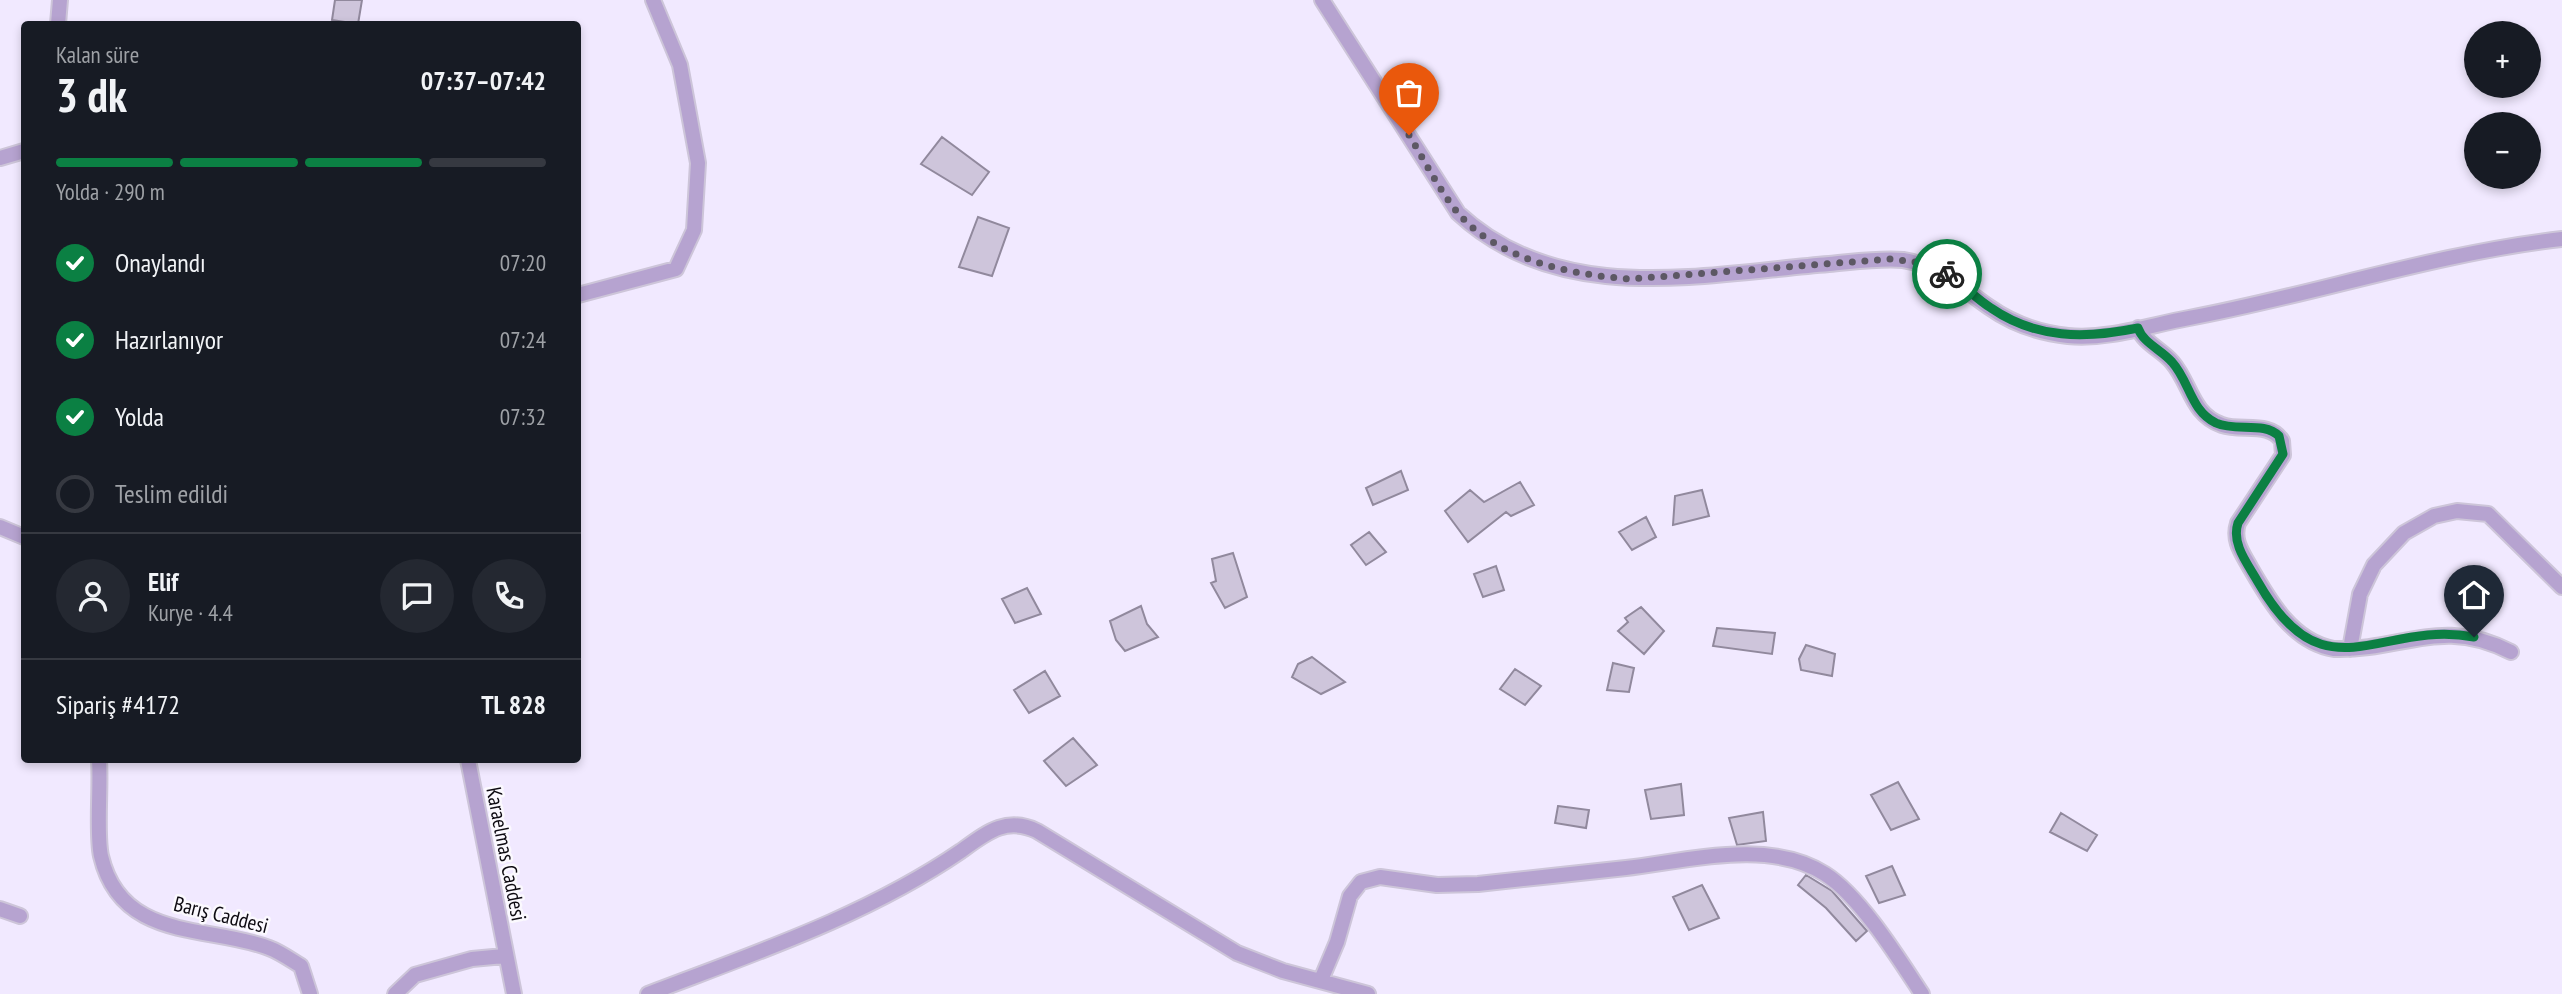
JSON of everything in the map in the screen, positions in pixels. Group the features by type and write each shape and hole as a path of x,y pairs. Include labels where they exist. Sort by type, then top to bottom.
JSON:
{"street":[{"path":"58,21 60,0"},
{"path":"581,294 676,269 694,230 698,163 680,65 653,0"},
{"path":"1322,0 1458,213 1491,240 1518,254 1605,277 1655,280 1903,260 1939,270 2004,316 2036,330 2091,336 2261,305 2491,249 2562,239"},
{"path":"0,158 21,152"},
{"path":"2138,328 2144,338 2177,368 2195,406 2204,415 2224,426 2266,429 2279,436 2283,454 2238,523 2237,542 2269,600 2288,623 2322,647 2350,649 2444,633 2474,637 2511,652"},
{"path":"2350,649 2360,594 2374,565 2404,533 2434,516 2457,511 2488,514 2562,587"},
{"path":"0,527 21,536"},
{"name":"Barış Caddesi","path":"99,763 101,856 114,886 129,903 137,911 182,931 269,948 301,967 310,994"},
{"name":"Karaelmas Caddesi","path":"469,763 504,956 514,994"},
{"path":"648,994 822,927 943,863 990,830 1017,824 1037,831 1237,953 1269,966 1368,994"},
{"path":"1321,980 1337,942 1350,896 1356,885 1367,878 1380,877 1437,885 1478,884 1736,856 1794,860 1838,883 1891,947 1922,994"},
{"path":"0,909 20,916"},
{"path":"395,994 415,975 472,959 504,956"}],"building":[{"path":"335,0 362,0 358,21 332,20"},
{"path":"942,137 989,172 972,195 921,164"},
{"path":"978,217 1009,228 992,276 959,267"},
{"path":"1401,471 1408,490 1373,505 1366,488"},
{"path":"1520,482 1534,505 1511,516 1506,512 1468,542 1445,511 1470,490 1484,502"},
{"path":"1702,490 1709,516 1673,525 1675,496"},
{"path":"1646,517 1656,537 1632,550 1619,532"},
{"path":"1369,532 1386,552 1366,565 1351,545"},
{"path":"1233,553 1247,597 1225,608 1211,583 1216,581 1212,559"},
{"path":"1496,566 1504,590 1483,597 1474,574"},
{"path":"1027,588 1041,614 1015,623 1002,599"},
{"path":"1141,606 1147,624 1158,637 1125,651 1116,640 1110,621"},
{"path":"1641,607 1664,631 1644,654 1618,631 1628,622 1625,618"},
{"path":"1717,628 1775,633 1772,654 1713,646"},
{"path":"1806,645 1835,654 1832,676 1801,670 1799,659"},
{"path":"1312,657 1345,682 1321,694 1292,677 1298,664"},
{"path":"1613,663 1634,668 1629,692 1607,690"},
{"path":"1515,669 1541,686 1525,705 1500,689"},
{"path":"1045,671 1060,696 1029,713 1014,690"},
{"path":"1073,738 1097,765 1066,786 1044,761"},
{"path":"1898,782 1919,819 1891,830 1871,795"},
{"path":"1681,784 1684,815 1651,819 1645,790"},
{"path":"1558,806 1589,810 1586,828 1555,823"},
{"path":"1763,812 1766,841 1737,845 1729,818"},
{"path":"2061,813 2097,835 2087,851 2050,832"},
{"path":"1892,866 1905,895 1879,903 1866,876"},
{"path":"1806,875 1832,891 1867,931 1856,941 1826,908 1798,885"},
{"path":"1702,885 1719,918 1689,930 1673,897"}],"way so far":[{"path":"1409,135 1458,213 1491,240 1533,260 1605,277 1655,280 1890,259 1916,262 1947,274"}],"route":[{"path":"1947,274 1989,307 2036,330 2091,336 2138,328 2140,334 2177,368 2195,406 2204,415 2224,426 2266,429 2279,436 2284,448 2283,454 2238,523 2235,536 2269,600 2288,623 2310,640 2322,647 2350,649 2444,633 2474,637"}]}
